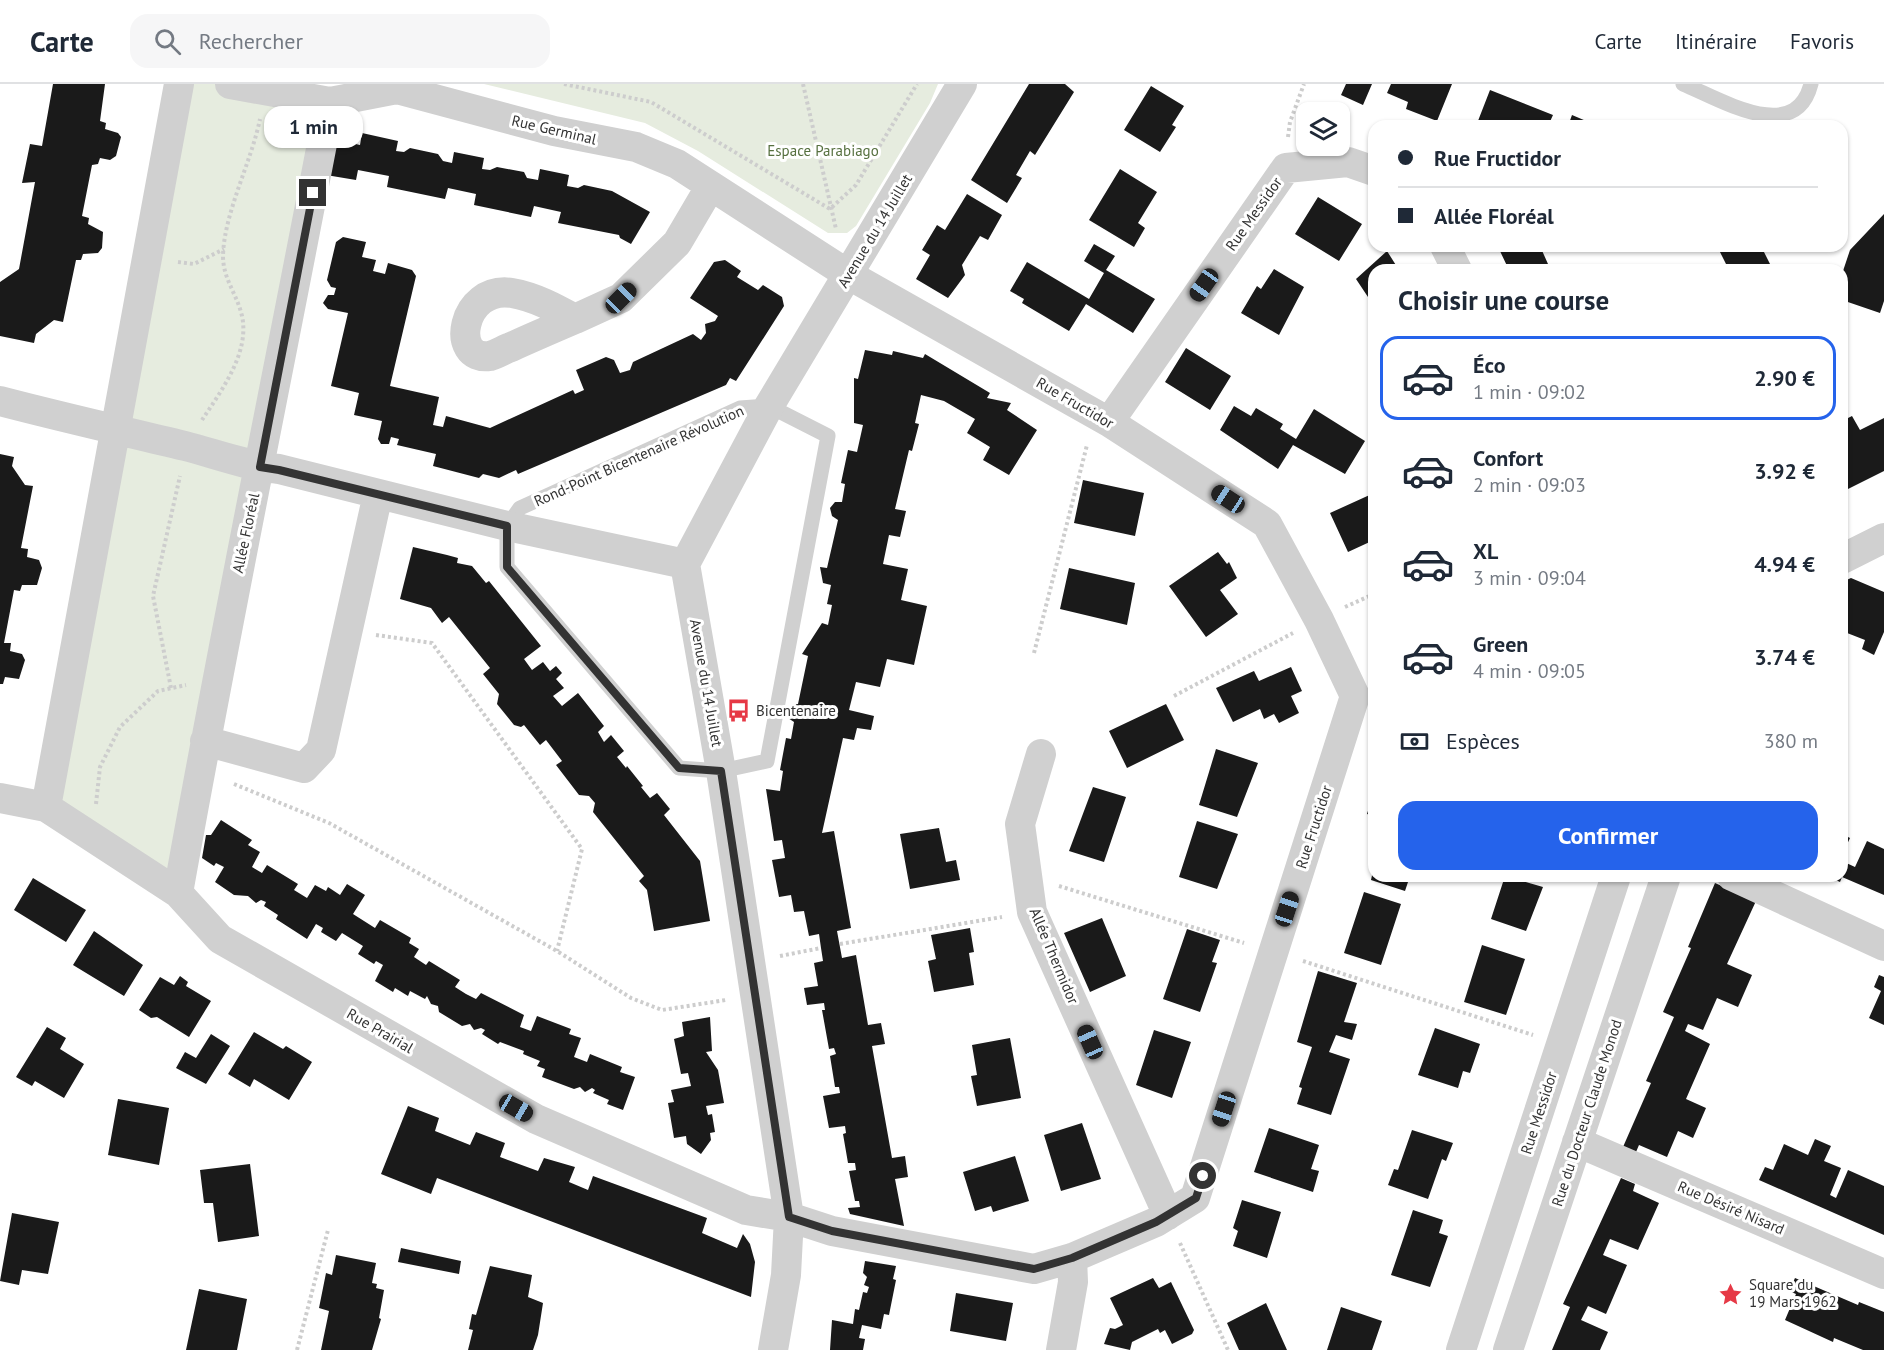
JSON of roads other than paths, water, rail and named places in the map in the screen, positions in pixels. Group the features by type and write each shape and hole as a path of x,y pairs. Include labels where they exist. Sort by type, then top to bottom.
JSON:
{"street":[{"path":"46,807 179,84"},
{"name":"Rue Germinal","path":"230,84 330,102 397,89 554,131 636,147 677,164 849,275"},
{"name":"Avenue du 14 Juillet","path":"773,1350 786,1275 789,1217 721,771 685,564 769,406 962,84"},
{"name":"Allée Floréal","path":"178,893 214,689 260,467 330,102"},
{"name":"Rue Messidor","path":"1102,418 1286,168 1348,162 1368,169"},
{"path":"575,319 621,298 677,243 710,187"},
{"name":"Rue Fructidor","path":"789,1217 832,1231 1034,1269 1072,1258 1168,1215 1196,1198 1355,696 1319,620 1267,524 1102,418 849,275"},
{"path":"0,401 116,432 186,446 260,467 507,526 685,564"},
{"path":"202,755 304,768 321,750 378,494"},
{"path":"1848,554 1883,528"},
{"name":"Allée Thermidor","path":"1041,754 1020,824 1032,912 1168,1215"},
{"name":"Rue Prairial","path":"0,798 46,807 178,893 220,939 536,1119 746,1210 789,1217"},
{"name":"Rue Messidor","path":"1461,1350 1614,882"},
{"name":"Rue du Docteur Claude Monod","path":"1508,1350 1664,882"},
{"path":"1745,882 1884,946"},
{"name":"Rue Désiré Nisard","path":"1577,1142 1884,1274"},
{"path":"1061,1350 1073,1282 1072,1258"}],"lane":[{"path":"1683,84 1764,116 1780,116 1797,110 1807,98 1811,84"},
{"path":"507,526 507,567 679,768 721,771 767,761 828,436 769,406"},
{"name":"Rond-Point Bicentenaire Révolution","path":"507,526 520,508 740,408 769,406"}],"place":[{"name":"Bicentenaire","path":"738,711"},
{"name":"Square du 19 Mars 1962","path":"1731,1294"}],"park label":[{"name":"Espace Parabiago","path":"823,151"}]}
